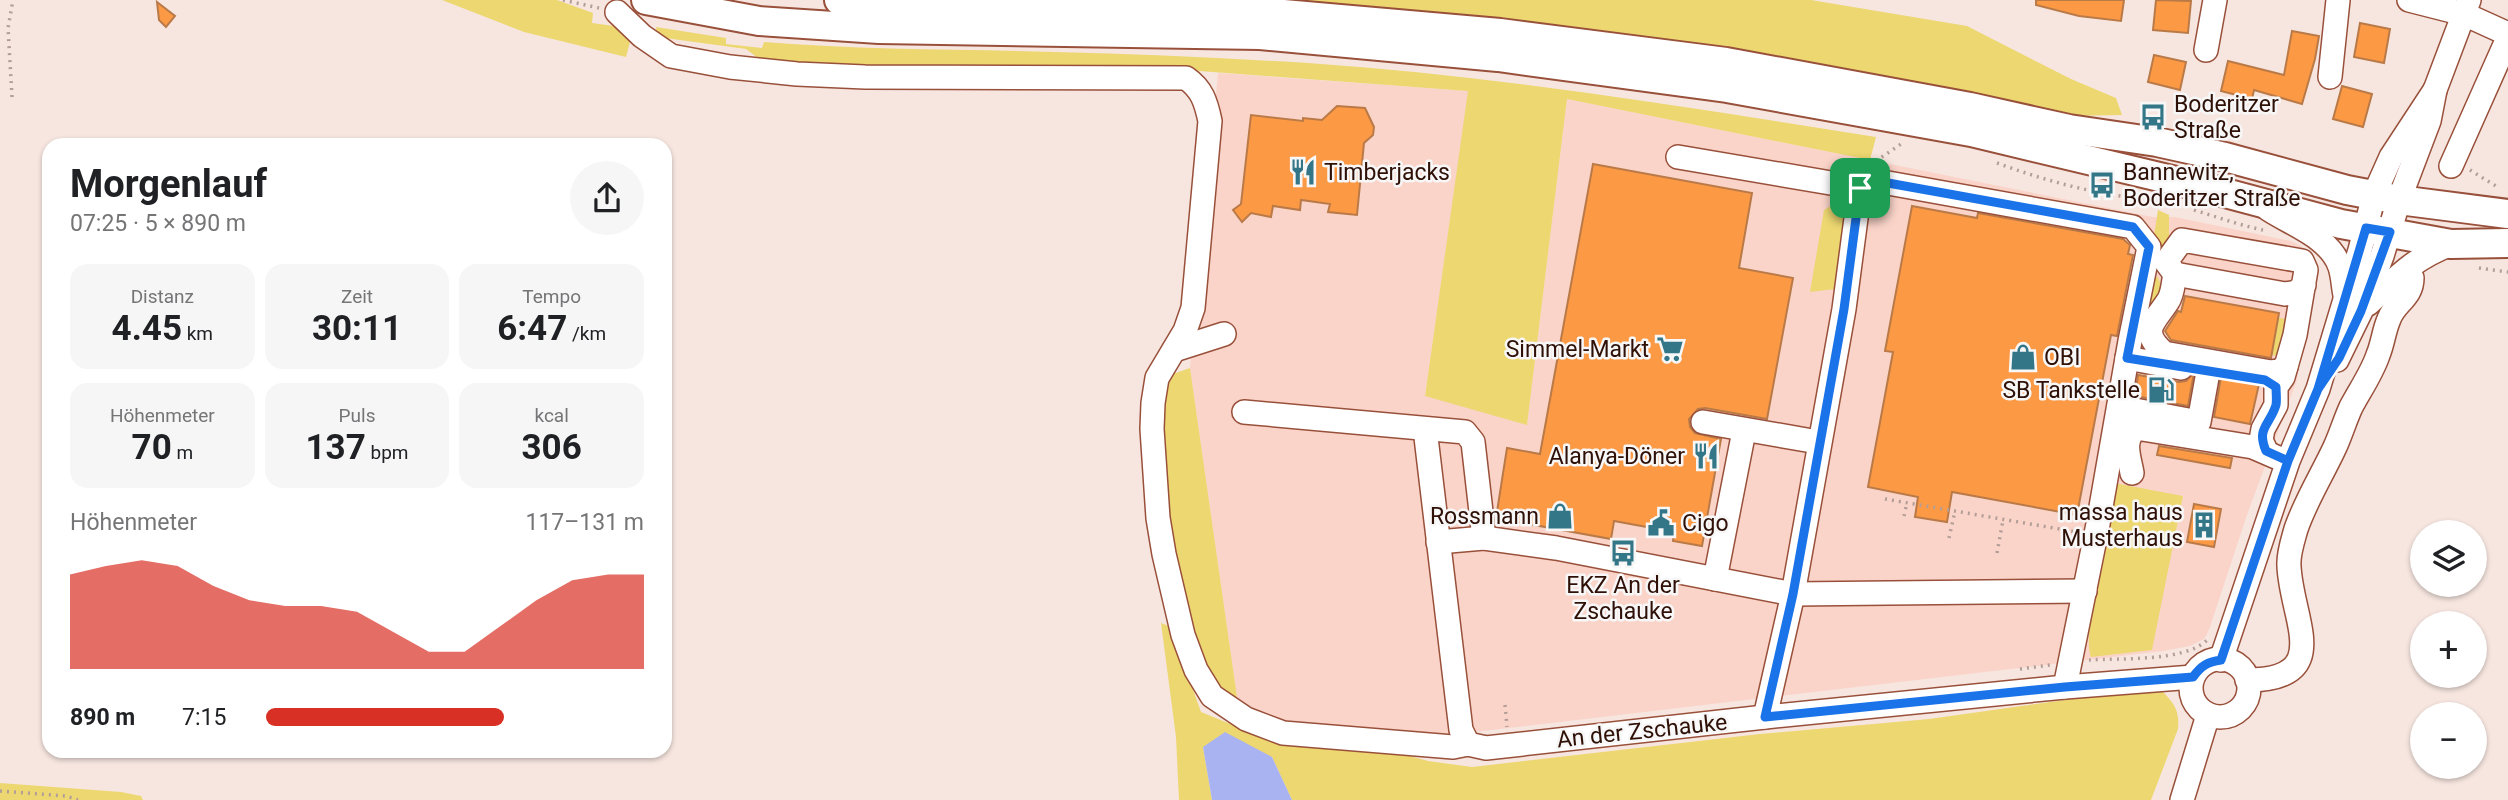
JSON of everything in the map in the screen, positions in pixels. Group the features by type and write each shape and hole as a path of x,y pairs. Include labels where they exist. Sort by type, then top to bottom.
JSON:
{"main road":[{"path":"646,0 758,21 879,29 1260,35 1498,57 1727,88 1971,132 2341,224 2451,244 2508,243"},
{"path":"839,0 1261,12 1540,38 1726,62 1970,107 2069,130 2157,142 2386,198 2508,214"}],"street":[{"path":"2206,50 2215,0"},
{"path":"2330,77 2338,0"},
{"path":"2409,0 2467,7 2508,36 2452,162"},
{"path":"2221,660 2288,461 2318,389 2339,358 2386,198 2430,121 2435,90 2467,7"},
{"name":"An der Zschauke","path":"617,12 642,36 671,56 730,67 865,77 1186,78 1198,86 1210,121 1193,308 1185,331 1157,378 1153,403 1152,429 1158,518 1183,635 1196,670 1212,696 1246,719 1283,733 1453,747 1468,744 1486,748 1765,717 2193,677"},
{"path":"1678,158 1860,188 1888,183 2133,227 2162,268 2170,299 2155,317 2150,330 2153,342 2164,353 2271,372 2279,371 2281,377"},
{"path":"1765,717 1793,594 1818,442 1844,309 1860,188"},
{"path":"2256,202 2292,225 2312,234 2331,250 2340,266 2353,303"},
{"path":"2065,687 2096,535 2127,358 2162,268 2182,240 2302,261 2305,271 2304,285 2295,335 2281,377 2276,405 2263,429 2261,440 2266,451"},
{"path":"2353,303 2427,254 2451,244"},
{"path":"2162,268 2285,294 2297,292 2304,285"},
{"path":"2248,680 2272,680 2291,673 2300,656 2303,642 2288,563 2293,539 2305,503 2378,356 2390,316 2412,289 2412,278"},
{"path":"1174,350 1224,334"},
{"path":"2127,358 2265,380 2281,377"},
{"path":"2119,407 2199,422 2208,372"},
{"path":"1244,412 1465,432 1473,442 1484,538"},
{"path":"1703,422 1818,442"},
{"path":"2132,473 2127,445 2128,435 2136,428 2266,451 2288,461"},
{"path":"1425,429 1461,730 1468,744"},
{"path":"1715,579 1744,431"},
{"path":"1438,542 1484,538 1556,548 1793,594 2085,591"},
{"path":"2210,661 2232,662 2242,670 2248,680 2249,691 2245,702 2229,716 2208,715 2193,700 2193,677 2210,661"},
{"path":"2182,800 2208,715"}],"path":[{"path":"12,97 8,28 13,0"},
{"path":"563,0 617,12"},
{"path":"1860,188 1871,164 1909,139 1898,137"},
{"path":"1988,160 2039,179 2105,195 2152,199"},
{"path":"2452,162 2496,187 2508,190"},
{"path":"2186,208 2233,224 2270,232"},
{"path":"2477,268 2508,272"},
{"path":"1885,499 2096,535"},
{"path":"1905,516 1907,503"},
{"path":"1949,538 1955,511"},
{"path":"1997,552 2003,519"},
{"path":"2050,533 2052,527"},
{"path":"2070,662 2172,654"},
{"path":"0,791 66,796 78,800"}],"shaded area":[{"path":"442,0 557,0 593,13 592,23 614,26 630,42 626,57 524,32"},
{"path":"1262,0 1811,0 1967,26 2071,79 2116,98 2122,115 2067,116 1951,89 1751,53"},
{"path":"656,27 726,38 726,44 762,48 764,42 873,48 1118,54 1379,69 1593,94 1876,137 1870,160 1567,99 1527,425 1425,396 1468,91 1173,69 968,71 762,61 746,49 665,38 657,35"},
{"path":"1218,73 1469,91 1425,395 1527,424 1567,99 2153,217 2175,217 2291,241 2301,246 2311,257 2297,380 2204,639 2190,646 2163,651 1432,737 1291,725 1238,704 1190,368"},
{"path":"1837,202 1849,211 1835,289 1810,292 1824,210"},
{"path":"2158,210 2169,215 2169,239 2156,251 2152,249"},
{"path":"2152,276 2158,277 2162,289 2147,311"},
{"path":"2273,317 2292,320 2286,357 2266,354"},
{"path":"1190,368 1238,704 1211,680 1175,581 1157,413 1170,375"},
{"path":"2114,483 2183,496 2152,650 2091,657 2089,644 2093,600"},
{"path":"1161,623 1171,627 1201,712 1265,738 1332,749 1345,746 1388,750 1428,761 1472,767 1760,734 1929,719 2072,699 2162,691 2175,708 2178,729 2151,800 1292,800 1272,757 1203,747 1212,800 1179,800 1176,737"},
{"path":"0,783 121,792 141,796 143,800 0,800"}],"water":[{"path":"1225,732 1272,757 1292,800 1212,800 1203,747"}],"building":[{"path":"2036,0 2124,0 2121,21 2079,16 2036,5"},
{"path":"2156,0 2191,1 2188,33 2153,30"},
{"path":"157,2 175,16 166,27 159,20"},
{"path":"2360,23 2390,29 2384,63 2354,57"},
{"path":"2292,31 2319,36 2302,104 2254,90 2252,99 2221,91 2228,61 2284,75"},
{"path":"2154,55 2186,62 2180,90 2148,82"},
{"path":"2342,86 2372,94 2363,127 2333,119"},
{"name":"Timberjacks","path":"1337,106 1365,108 1374,127 1373,135 1364,143 1357,215 1328,212 1330,204 1301,200 1300,210 1273,206 1271,217 1251,213 1242,222 1233,210 1241,204 1251,115 1303,121 1303,118 1322,120"},
{"name":"Simmel-Markt","path":"1593,164 1752,193 1739,268 1793,278 1767,419 1705,408 1698,409 1689,419 1690,427 1695,433 1721,439 1702,546 1673,541 1674,532 1614,521 1611,539 1496,518 1507,448 1540,454"},
{"name":"OBI","path":"1912,206 1977,218 1978,213 2123,239 2130,245 2128,254 2133,255 2117,336 2111,335 2077,515 1952,492 1947,522 1915,517 1918,497 1868,487 1893,352 1885,351"},
{"path":"2185,296 2279,313 2271,358 2171,340 2165,331 2178,311 2181,312"},
{"path":"2194,373 2188,406 2135,396 2138,375 2179,382 2186,381"},
{"path":"2221,377 2259,384 2250,424 2214,417"},
{"path":"2159,446 2232,458 2230,468 2157,455"},
{"name":"massa haus Musterhaus","path":"2194,504 2221,509 2214,547 2187,542"}],"place":[{"name":"Boderitzer Straße","path":"2153,117"},
{"name":"Timberjacks","path":"1303,172"},
{"name":"Bannewitz, Boderitzer Straße","path":"2102,185"},
{"name":"Simmel-Markt","path":"1670,349"},
{"name":"OBI","path":"2023,357"},
{"name":"SB Tankstelle","path":"2161,390"},
{"name":"Alanya-Döner","path":"1706,456"},
{"name":"Rossmann","path":"1560,516"},
{"name":"Cigo","path":"1661,523"},
{"name":"massa haus Musterhaus","path":"2204,525"},
{"name":"EKZ An der Zschauke","path":"1623,553"}],"route":[{"path":"1860,188 1844,309 1818,442 1793,594 1765,717 2193,677 2210,661 2221,660 2288,461 2318,389 2339,358 2361,311 2390,232 2366,228 2318,389 2288,461 2266,451 2261,440 2263,429 2276,405 2276,387 2265,380 2127,358 2149,247 2133,227 1888,183 1860,188"}]}
